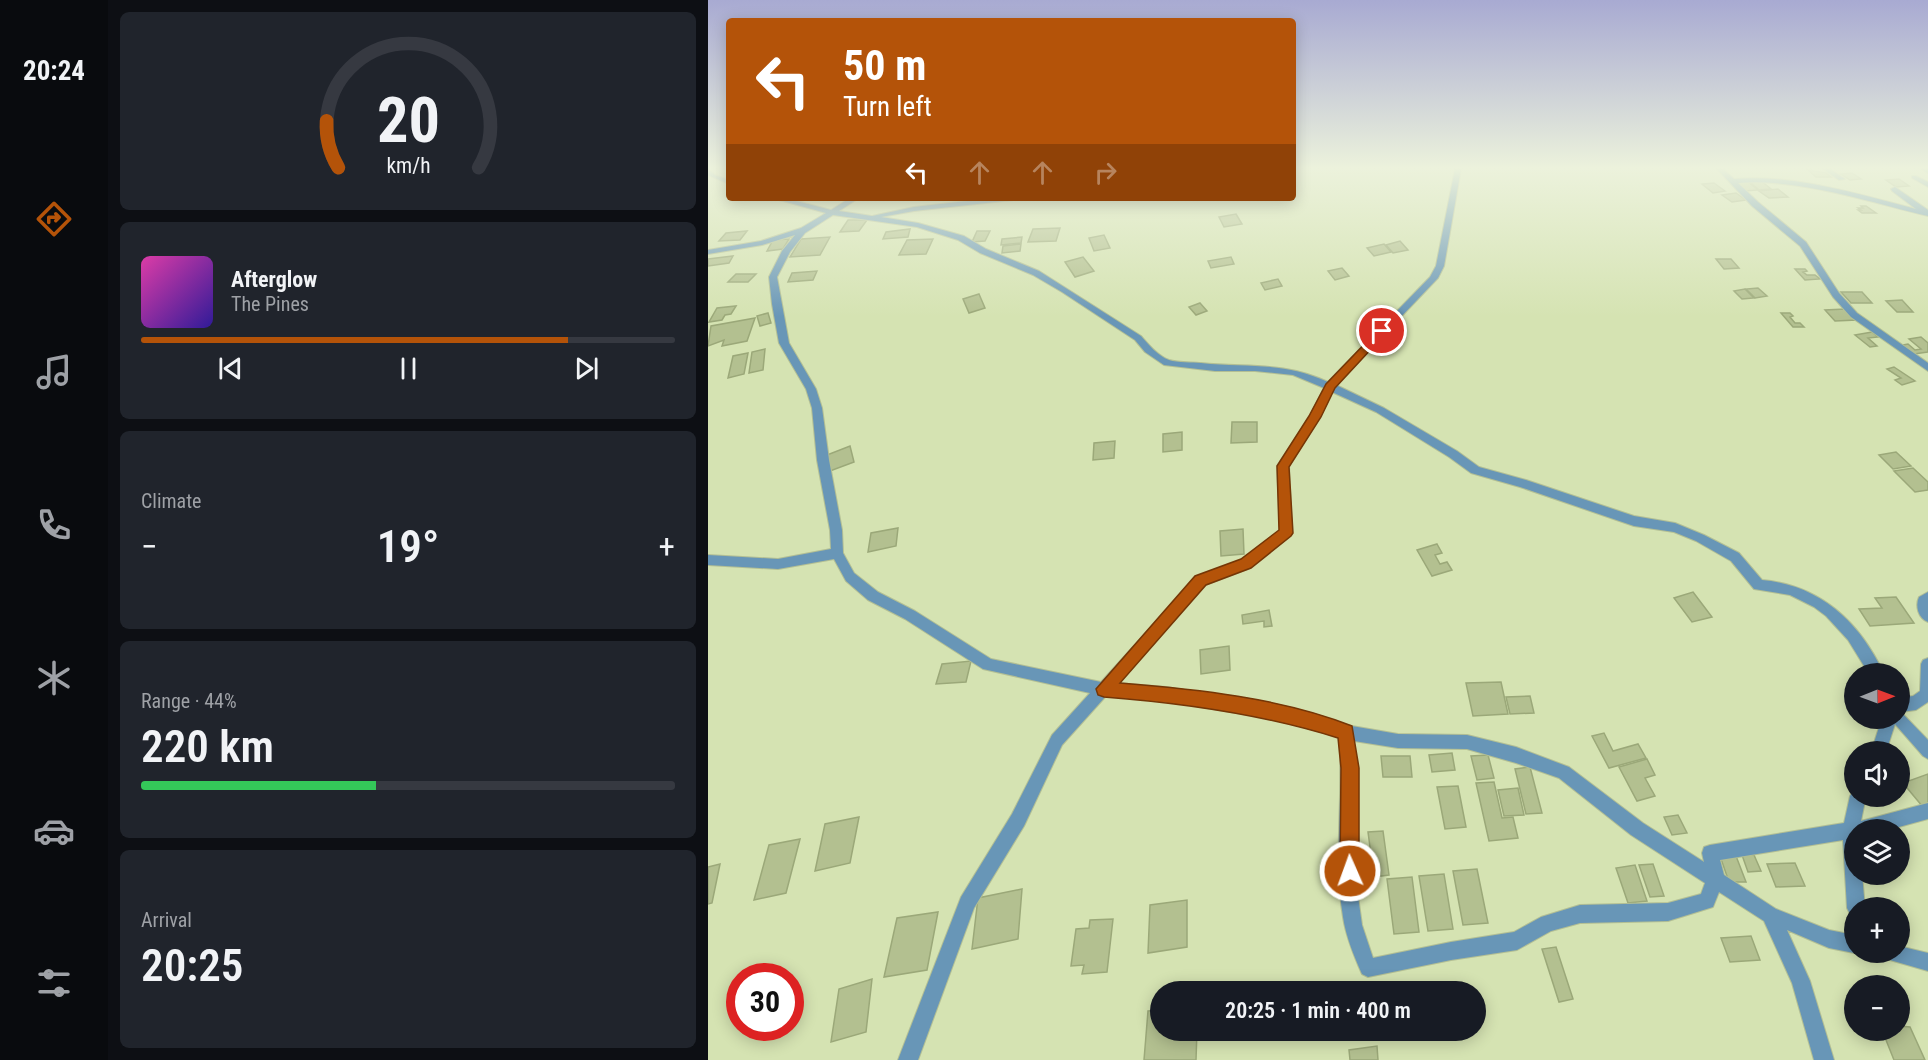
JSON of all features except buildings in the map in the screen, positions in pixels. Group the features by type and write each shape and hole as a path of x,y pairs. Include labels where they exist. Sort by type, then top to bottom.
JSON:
{"street":[{"path":"821,218 805,230 786,251 773,277 776,304 784,343 812,388 818,408 823,460 836,530 837,553 850,578 873,596 910,615 988,665 1104,689 1166,694 1290,715 1346,732 1398,741 1467,742 1516,755 1564,772 1636,829 1716,878 1770,915 1829,939 1844,942"},
{"path":"869,218 918,225 961,238 1036,273 1138,338 1148,350 1167,363 1294,372 1380,410 1454,454 1475,470 1522,483 1634,521 1675,528 1700,538 1735,557 1759,585 1794,591 1820,605 1849,631 1861,645 1871,663"},
{"path":"909,1060 967,903 1018,820 1058,741 1201,580 1246,564 1286,533 1283,466 1315,417 1330,386 1434,278 1440,266 1449,218"},
{"path":"1772,218 1803,244 1836,294 1854,315 1880,336 1928,368"},
{"path":"708,252 762,243 805,230"},
{"path":"708,560 778,564 837,553"},
{"path":"1928,598 1924,602 1924,610 1928,616"},
{"path":"1910,704 1916,703 1927,694 1928,664"},
{"path":"1909,729 1928,751"},
{"path":"1346,732 1350,768 1348,830 1351,912 1368,968 1451,951 1517,941 1547,923 1580,914 1668,912 1707,901 1716,878 1710,854 1844,832"},
{"path":"1897,819 1928,811"},
{"path":"1770,915 1801,981 1824,1060"},
{"path":"1910,957 1928,962"}],"route":[{"path":"1350,871 1348,830 1350,768 1346,732 1290,715 1246,707 1166,694 1104,689 1201,580 1246,564 1286,533 1283,466 1315,417 1330,386 1382,331"}]}
